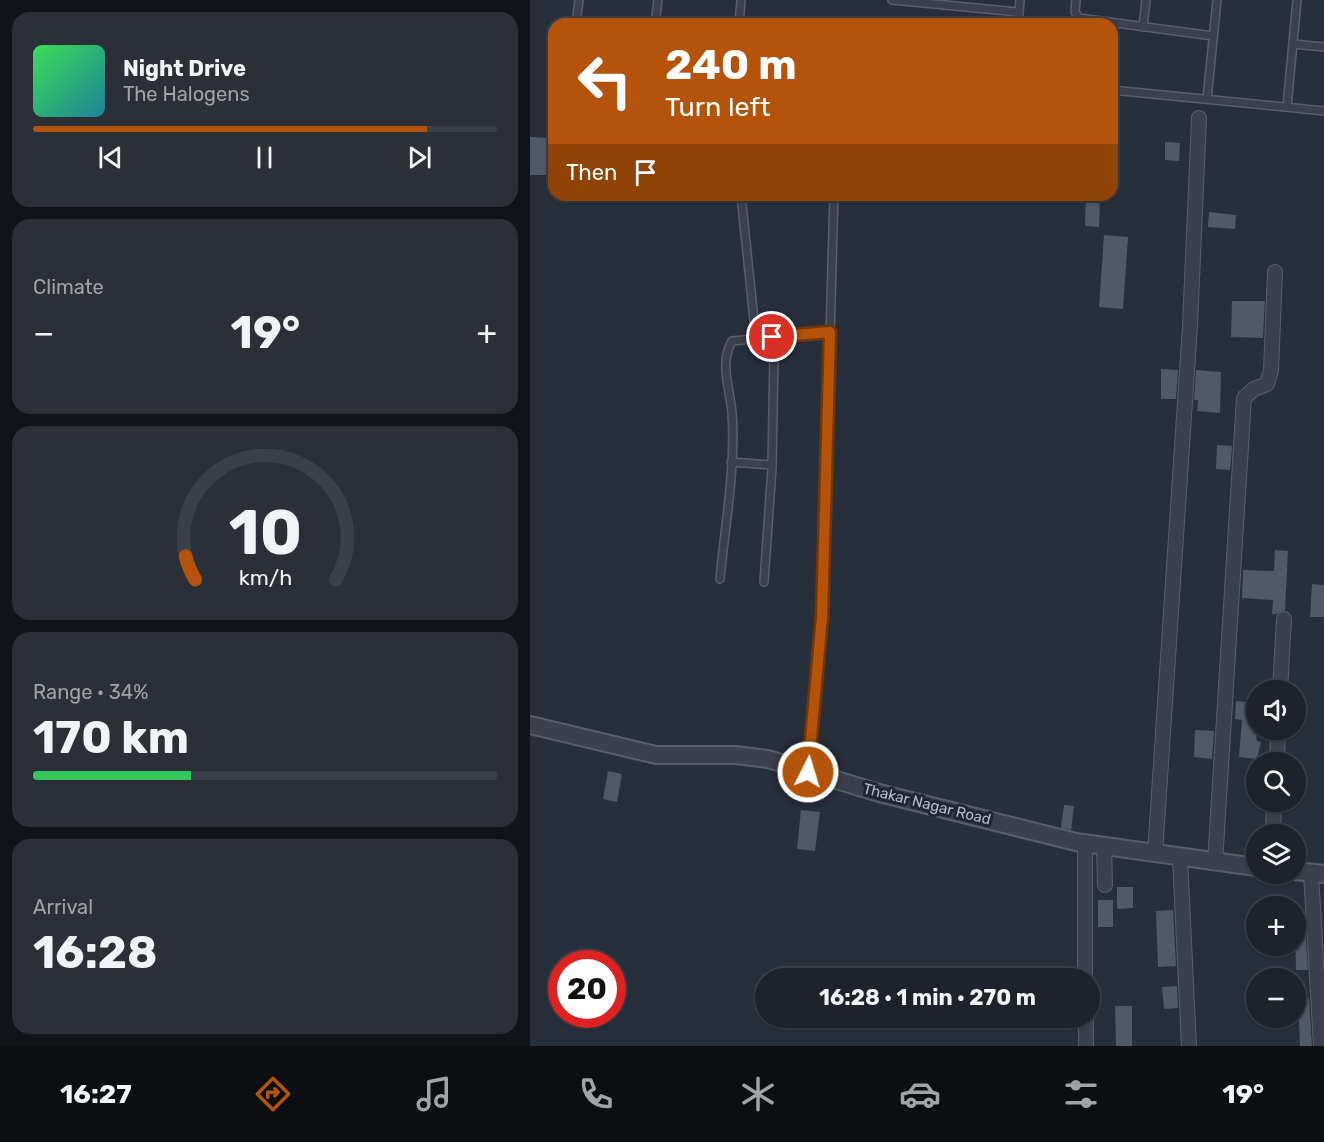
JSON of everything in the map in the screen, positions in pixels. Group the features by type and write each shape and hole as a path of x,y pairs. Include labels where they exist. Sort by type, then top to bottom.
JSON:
{"street":[{"path":"1155,854 1190,326 1199,118"},
{"path":"1215,863 1244,398 1267,384 1269,377 1275,272"},
{"path":"1281,680 1284,619"},
{"name":"Thakar Nagar Road","path":"530,725 656,755 735,755 768,759 879,793 1085,843 1246,866"},
{"path":"1085,843 1085,968"},
{"path":"1104,846 1105,885"},
{"path":"1180,858 1189,1046"},
{"path":"1310,873 1321,1046"},
{"path":"1085,1028 1086,1046"}],"lane":[{"path":"577,18 580,0"},
{"path":"656,18 658,0"},
{"path":"740,18 741,0"},
{"path":"892,0 958,3 1019,12"},
{"path":"1018,18 1020,0"},
{"path":"1076,0 1075,12 1079,18"},
{"path":"1143,27 1146,0"},
{"path":"1207,99 1217,0"},
{"path":"1287,107 1297,0"},
{"path":"1118,23 1213,36"},
{"path":"1293,44 1325,47"},
{"path":"1118,91 1325,111"},
{"path":"742,201 756,339"},
{"path":"808,772 822,617 834,201"},
{"path":"720,579 731,462 732,414 724,361 732,341 830,332"},
{"path":"764,582 772,465 774,354 772,337"},
{"path":"731,462 772,465"}],"building":[{"path":"530,137 548,138 548,175 530,175"},
{"path":"1165,142 1180,143 1179,161 1165,160"},
{"path":"1086,201 1100,201 1099,227 1085,226"},
{"path":"1209,212 1236,215 1235,229 1208,227"},
{"path":"1104,235 1128,237 1123,309 1099,307"},
{"path":"1232,301 1265,301 1263,338 1231,337"},
{"path":"1161,369 1178,370 1176,399 1161,399"},
{"path":"1196,370 1221,372 1220,413 1197,411 1198,400 1194,400"},
{"path":"1217,445 1232,446 1230,470 1216,469"},
{"path":"1275,550 1288,551 1285,610 1272,614 1273,600 1242,598 1243,570 1274,571"},
{"path":"1312,584 1325,585 1325,617 1310,617"},
{"path":"1236,701 1246,702 1246,740 1261,742 1259,752 1246,752 1246,758 1239,757 1242,720 1235,719"},
{"path":"1195,730 1214,731 1212,759 1194,757"},
{"path":"608,771 622,774 617,802 603,799"},
{"path":"1064,805 1074,806 1071,830 1061,828"},
{"path":"801,810 820,812 815,851 797,849"},
{"path":"1117,887 1133,887 1133,908 1117,909"},
{"path":"1098,900 1113,900 1113,927 1098,927"},
{"path":"1173,910 1176,966 1158,967 1156,911"},
{"path":"1306,941 1308,970 1296,968 1296,956 1306,956"},
{"path":"1177,986 1178,1008 1164,1009 1162,987"},
{"path":"1306,998 1309,998 1312,1046 1300,1046 1299,1028 1306,1028"},
{"path":"1115,1006 1132,1006 1132,1046 1116,1046"}],"route":[{"path":"772,337 830,332 822,617 808,772"}]}
